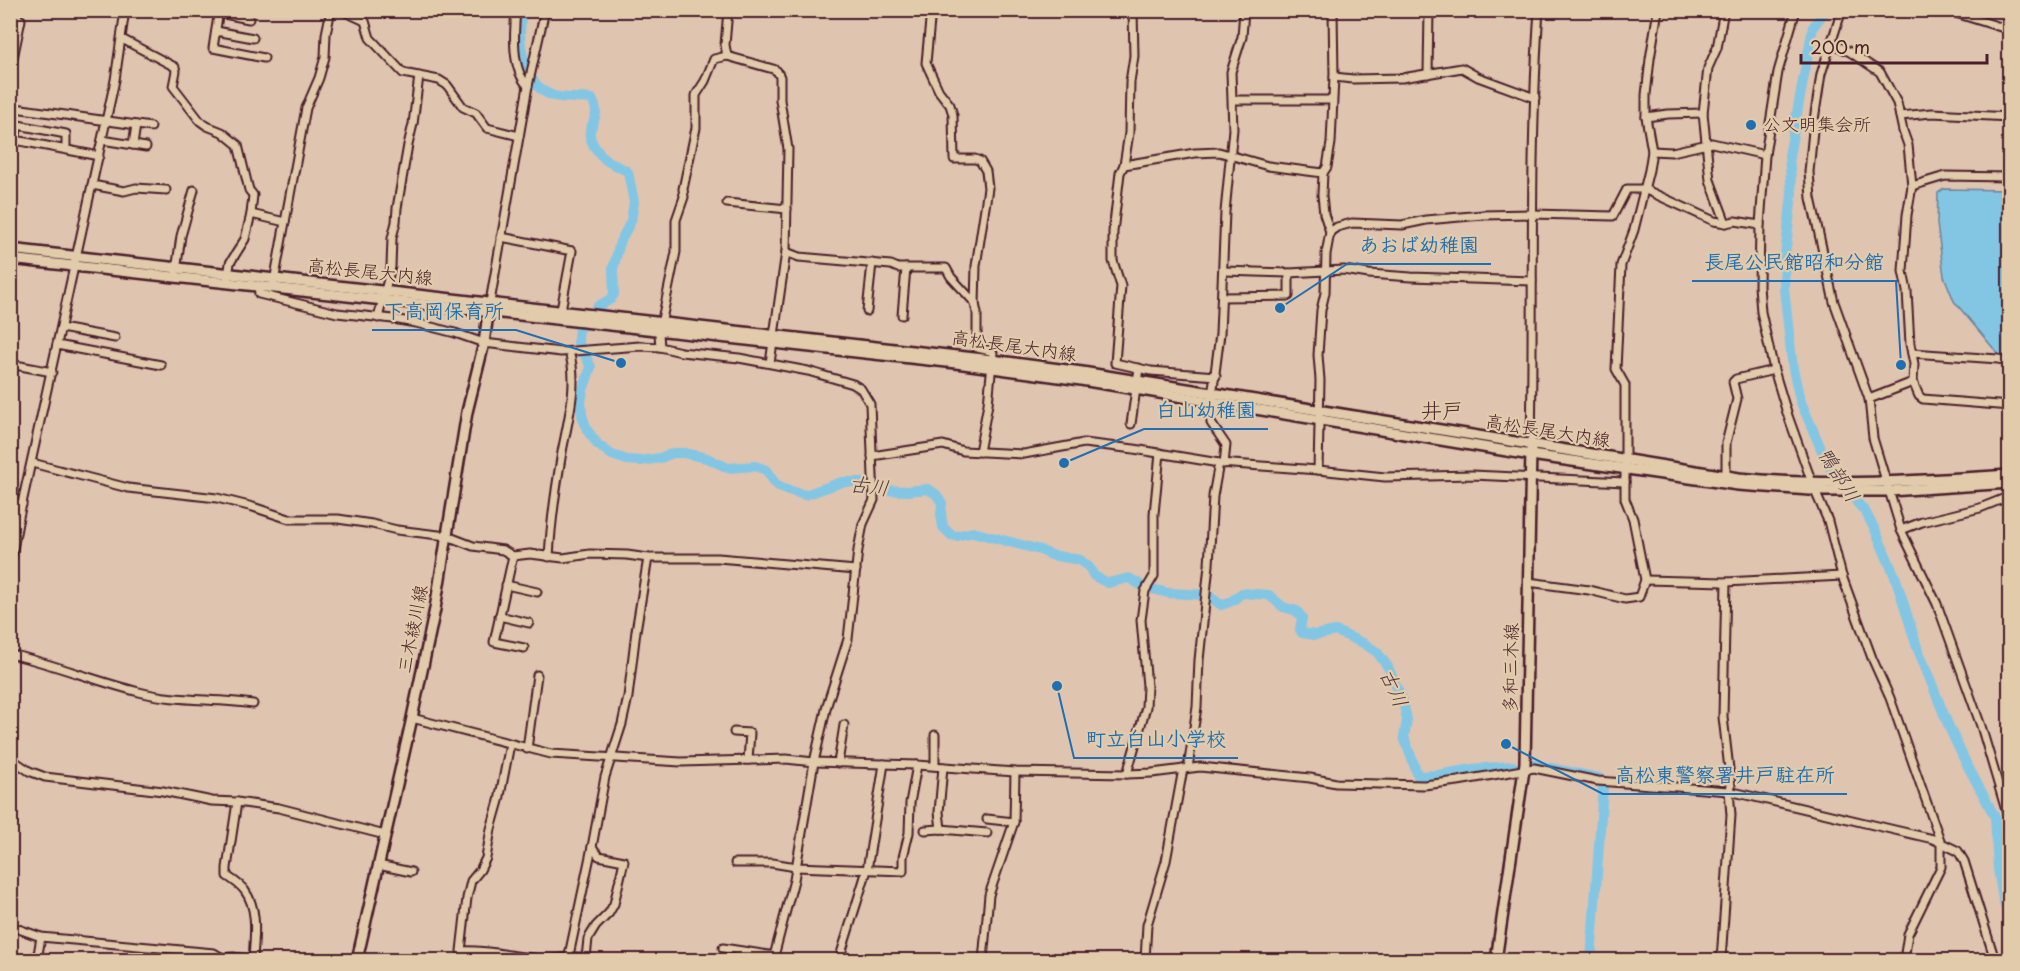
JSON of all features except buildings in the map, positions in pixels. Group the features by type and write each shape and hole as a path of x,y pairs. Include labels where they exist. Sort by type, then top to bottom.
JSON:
{"main road":[{"name":"高松長尾大内線","path":"10,249 75,261 992,364 1137,385 1494,447 1531,450 1625,465 1670,475 1818,487 2010,483"},
{"name":"高松長尾大内線","path":"10,259 75,261"},
{"name":"高松長尾大内線","path":"228,278 258,285 273,283"},
{"name":"高松長尾大内線","path":"489,307 561,310 582,317"},
{"name":"三木綾川線","path":"357,960 435,609 467,412 484,343 489,307"},
{"name":"高松長尾大内線","path":"1214,398 1235,405 1319,415"},
{"name":"多和三木線","path":"1496,960 1524,769 1527,718 1531,450"},
{"name":"高松長尾大内線","path":"1887,487 2010,475"}],"street":[{"path":"10,73 21,20 17,18 18,10"},
{"path":"10,566 99,156 122,39 125,10"},
{"path":"273,283 306,108 325,57 326,34 331,10"},
{"path":"341,10 365,21 370,38 403,73 439,80 447,85 463,107 476,113 487,128 519,136"},
{"path":"516,10 514,26 516,55 523,82 529,85"},
{"path":"489,307 519,136 545,10"},
{"path":"727,56 724,45 728,10"},
{"path":"931,10 926,63 939,91 950,105 954,159 980,161 988,178 976,266 976,348 991,351 992,364 980,452"},
{"path":"1133,10 1134,56 1130,82 1129,133 1124,165 1119,173 1113,232 1113,261 1121,286 1115,363 1138,368 1216,376"},
{"path":"1145,960 1147,925 1166,861 1197,707 1212,496 1226,445 1211,423 1210,412 1214,398 1224,271 1225,212 1233,100 1231,72 1242,37 1244,10"},
{"path":"1317,470 1320,380 1318,355 1326,254 1330,232 1324,214 1322,195 1323,173 1329,158 1334,77 1333,10"},
{"path":"1428,75 1429,10"},
{"path":"1531,450 1535,98 1539,10"},
{"path":"1528,582 1626,598 1639,597 1645,580 1635,529 1626,499 1625,385 1616,369 1621,265 1634,230 1652,151 1646,117 1650,59 1658,10"},
{"path":"1724,10 1717,48 1708,68 1704,112 1710,180 1726,223"},
{"path":"1796,10 1778,72 1766,155 1760,225 1761,312 1774,370 1818,487 1842,576 1872,658 1890,698 1941,843 1941,867 1908,934 1904,960"},
{"path":"1842,10 1821,74 1809,172 1811,198 1834,302 1869,399 1874,438 1887,487 1901,530 1937,604 1981,726 2010,824"},
{"path":"1946,10 1965,13 2010,30"},
{"path":"249,20 219,12 213,48 264,58"},
{"path":"216,31 253,38"},
{"path":"122,39 171,63 176,71 173,86 200,120 207,126 222,132 238,145 249,190 253,195 251,214 244,238 230,263 228,278"},
{"path":"1831,43 1850,52 1880,72 1894,96 1908,145 1912,186 1907,215 1903,272 1914,364 1913,382 1919,396 1923,399 2010,406"},
{"path":"660,347 658,339 676,252 676,220 684,197 683,189 696,128 696,95 714,59 727,56 773,69 780,77 780,100 788,149 786,252 770,363"},
{"path":"1334,77 1402,78 1462,69 1535,98"},
{"path":"378,318 392,257 392,238 413,124 419,76"},
{"path":"1233,100 1332,100"},
{"path":"15,108 151,128"},
{"path":"1646,117 1704,112"},
{"path":"1900,116 1932,113 2010,117"},
{"path":"66,148 68,136 66,134 18,125 15,140 99,156"},
{"path":"133,145 136,126"},
{"path":"102,140 146,147"},
{"path":"1652,151 1672,152 1706,144 1719,144 1766,155"},
{"path":"1124,165 1209,152 1230,154 1268,166 1323,173"},
{"path":"1912,186 1945,176 2010,177"},
{"path":"92,185 124,190 136,188 166,190"},
{"path":"1330,232 1337,227 1352,223 1402,225 1448,218 1533,214 1613,216 1627,189 1644,189 1714,221 1726,223 1735,221 1760,225"},
{"path":"176,272 181,236 194,190"},
{"path":"727,203 787,209"},
{"path":"251,214 285,222"},
{"path":"501,237 572,251 561,310"},
{"path":"786,252 800,257 906,268 946,268 951,277 975,303"},
{"path":"867,311 872,263"},
{"path":"903,315 906,268"},
{"path":"1224,271 1289,273 1344,270 1410,277 1532,281"},
{"path":"1222,297 1289,296 1289,273"},
{"path":"258,285 258,292 261,295 337,313 393,319 436,328 484,343 569,352 660,347 808,370 861,389 870,404 874,500 863,524 848,639 827,705 814,762 796,867 774,958 723,948"},
{"path":"61,328 115,338"},
{"path":"57,345 161,365"},
{"path":"549,557 551,516 571,400 572,363 569,352"},
{"path":"1912,353 1998,359 2010,362"},
{"path":"10,364 52,372"},
{"path":"1131,424 1138,368"},
{"path":"1726,480 1726,443 1737,399 1733,382 1774,370"},
{"path":"1869,399 1913,382"},
{"path":"872,456 942,445 963,451 1024,454 1083,443 1221,463 1384,477 1472,475 1625,482"},
{"path":"1127,774 1146,707 1147,686 1140,620 1146,588 1154,576 1154,514 1160,453"},
{"path":"32,463 128,488 217,498 289,519 338,519 447,536 473,546 503,550 513,556 530,554 563,558 590,554 648,558 755,560 856,570"},
{"path":"1901,530 1922,522 1980,508 2010,496"},
{"path":"10,502 22,505"},
{"path":"513,556 494,642 524,648"},
{"path":"568,959 605,777 628,697 648,558"},
{"path":"1645,580 1726,582 1842,576"},
{"path":"1721,960 1731,815 1729,790 1731,786 1723,717 1726,582"},
{"path":"506,585 537,592"},
{"path":"500,616 529,622"},
{"path":"10,654 156,696 253,704"},
{"path":"527,748 537,675"},
{"path":"412,718 551,754 681,762 786,759 1015,772 1127,774 1200,767 1311,778 1336,783 1424,785 1534,768 1602,781 1729,790 1905,832 1958,851 1964,861 1995,960"},
{"path":"838,763 844,726"},
{"path":"734,732 750,733 748,760"},
{"path":"933,735 939,766 941,830"},
{"path":"510,744 500,801 491,829 486,858 471,881 469,889 461,951 474,950 547,959 568,959 578,956 598,960"},
{"path":"10,758 29,771 45,777 163,791 212,801 279,808 385,835"},
{"path":"839,960 867,870 884,764"},
{"path":"735,863 903,871 903,857 909,833 910,803 917,765"},
{"path":"983,960 990,895 1014,822 1015,772"},
{"path":"10,926 41,937 207,952 224,959 233,957 253,960 255,922 251,905 245,892 227,876 226,868 237,802"},
{"path":"987,819 1014,822"},
{"path":"925,830 987,833"},
{"path":"587,959 588,939 614,904 624,861 599,856 592,847"},
{"path":"378,865 411,872"},
{"path":"38,957 41,937"}],"water":[{"path":"1944,189 2009,190 2009,357 1999,355 1954,301 1944,276 1937,224 1938,193"}],"waterway":[{"name":"古川","path":"522,10 521,47 528,72 543,91 554,96 592,99 596,112 590,131 592,143 606,160 628,172 634,202 631,221 620,242 613,269 614,294 611,299 598,306 579,330 578,336 578,342 591,367 583,390 582,415 587,430 598,445 612,455 627,460 640,461 673,453 684,453 707,458 728,468 755,466 766,470 781,488 805,495 842,482 860,482 878,490 928,489 936,494 942,503 943,527 951,535 957,536 973,532 1051,555 1080,560 1089,567 1094,576 1108,583 1129,578 1144,587 1168,593 1208,595 1221,605 1232,601 1242,593 1269,595 1283,607 1297,611 1302,618 1300,630 1302,633 1315,635 1336,631 1377,652 1388,667 1403,701 1407,720 1404,737 1418,776 1513,766"},
{"name":"鴨部川","path":"1826,10 1813,27 1789,156 1792,194 1784,288 1793,369 1800,400 1825,458 1834,475 1866,513 1876,532 1896,579 1917,647 1949,727 1995,817 1998,869 2003,899 2010,921"},
{"name":"古川","path":"1531,764 1599,778 1603,787 1591,960"}],"place":[{"name":"公文明集会所","path":"1751,125"},
{"name":"あおば幼稚園","path":"1280,308"},
{"name":"下高岡保育所","path":"621,363"},
{"name":"長尾公民館昭和分館","path":"1901,365"},
{"name":"白山幼稚園","path":"1064,463"},
{"name":"町立白山小学校","path":"1057,686"},
{"name":"高松東警察署井戸駐在所","path":"1506,744"}],"district":[{"name":"井戸","path":"1442,411"}]}
